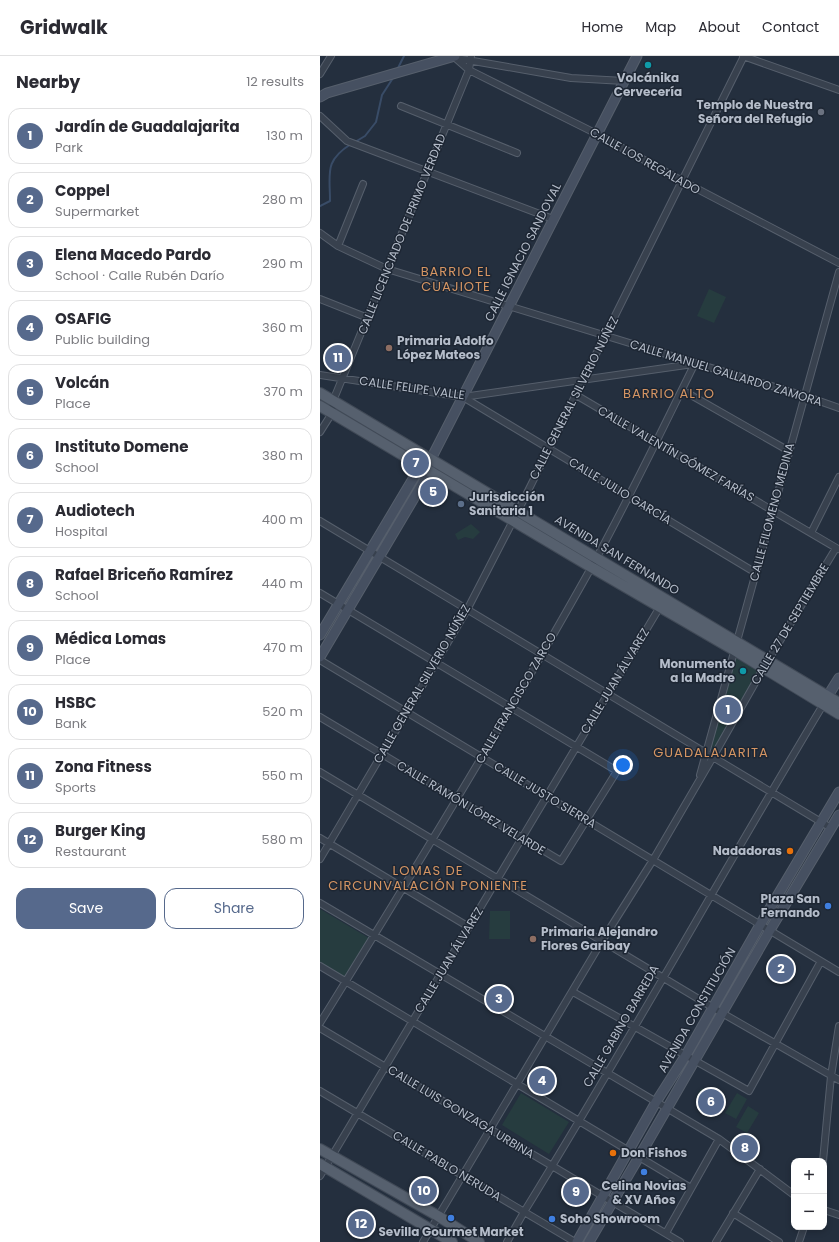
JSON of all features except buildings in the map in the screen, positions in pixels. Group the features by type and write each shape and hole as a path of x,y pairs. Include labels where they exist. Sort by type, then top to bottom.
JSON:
{"main road":[{"name":"AVENIDA SAN FERNANDO","path":"320,393 515,516 591,568 662,603 736,646 825,700 839,714"},
{"name":"AVENIDA SAN FERNANDO","path":"320,406 426,461 430,471 596,558 662,603"},
{"name":"AVENIDA SAN FERNANDO","path":"825,700 839,703"},
{"path":"320,1149 438,1216 479,1242"},
{"path":"323,1166 452,1242"}],"street":[{"path":"320,74 332,56"},
{"path":"320,97 327,93 439,56"},
{"path":"404,68 454,56 571,78 624,81"},
{"name":"CALLE LOS REGALADO","path":"454,56 469,70 596,134 839,263"},
{"name":"CALLE IGNACIO SANDOVAL","path":"320,635 426,461 463,397 636,56"},
{"path":"744,56 839,90"},
{"name":"CALLE GENERAL SILVERIO NÚÑEZ","path":"320,859 467,610 576,395 744,56"},
{"name":"CALLE LICENCIADO DE PRIMO VERDAD","path":"320,432 332,413 333,401 447,125 469,70 471,58"},
{"path":"320,89 389,73"},
{"path":"401,106 517,153"},
{"path":"320,116 348,141 553,219"},
{"path":"338,246 363,184"},
{"name":"CALLE MANUEL GALLARDO ZAMORA","path":"320,233 338,246 387,269 695,364 805,396 839,408"},
{"name":"CALLE FILOMENO MEDINA","path":"706,753 839,272"},
{"path":"320,299 368,318"},
{"name":"CALLE FELIPE VALLE","path":"320,375 463,397 695,364"},
{"name":"CALLE FRANCISCO ZARCO","path":"320,1024 402,887 457,799 591,568 629,497 695,364"},
{"path":"682,390 789,451"},
{"name":"CALLE VALENTÍN GÓMEZ FARÍAS","path":"576,395 838,549"},
{"name":"CALLE JULIO GARCÍA","path":"463,397 756,572"},
{"path":"320,657 430,471"},
{"path":"811,533 839,476"},
{"path":"320,521 831,828"},
{"name":"CALLE 27 DE SEPTIEMBRE","path":"423,1242 602,941 653,860 766,665 838,549"},
{"path":"320,593 617,771 586,820"},
{"name":"CALLE JUAN ÁLVAREZ","path":"320,1176 323,1166 332,1156 358,1113 662,603"},
{"name":"CALLE JUSTO SIERRA","path":"320,660 839,972"},
{"name":"CALLE GABINO BARREDA","path":"507,1242 712,896 770,792 839,678"},
{"name":"CALLE RAMÓN LÓPEZ VELARDE","path":"320,717 561,862 586,820"},
{"name":"CALLE 27 DE SEPTIEMBRE","path":"698,784 706,753"},
{"path":"320,772 663,978 839,1080"},
{"name":"AVENIDA CONSTITUCIÓN","path":"576,1242 656,1102 714,1008 760,925 839,792"},
{"name":"AVENIDA CONSTITUCIÓN","path":"589,1242 770,930 839,815"},
{"path":"320,838 469,927"},
{"path":"320,903 719,1139 793,1194"},
{"path":"573,992 748,1091 821,961"},
{"path":"320,966 691,1188"},
{"path":"823,1158 831,1076 839,1026"},
{"name":"CALLE LUIS GONZAGA URBINA","path":"320,1028 680,1242"},
{"name":"CALLE PABLO NERUDA","path":"320,1091 576,1242"},
{"path":"666,1233 719,1139"},
{"path":"716,1242 760,1169"},
{"path":"827,1211 839,1215"},
{"path":"733,1213 780,1242"},
{"path":"799,1242 803,1230"}],"green space":[{"path":"709,289 726,297 714,323 697,316"},
{"path":"433,482 443,488 433,503 424,498"},
{"path":"471,524 480,532 473,539 465,537 458,540 455,534"},
{"path":"734,657 758,671 714,751 710,749"},
{"path":"320,909 369,938 345,978 320,963"},
{"path":"490,911 510,911 510,939 489,939"},
{"path":"701,1088 720,1098 715,1107 696,1097"},
{"path":"521,1093 569,1122 549,1154 502,1125"},
{"path":"737,1093 747,1099 736,1119 725,1113"},
{"path":"748,1106 759,1113 747,1133 736,1127"}],"waterway":[{"path":"397,70 404,56"},
{"path":"355,142 365,136 376,122 382,95 393,78"},
{"path":"320,206 330,201 330,168 332,162 342,150 351,144"}],"place":[{"name":"Volcánika Cervecería","path":"648,65"},
{"name":"Templo de Nuestra Señora del Refugio","path":"821,112"},
{"name":"Primaria Adolfo López Mateos","path":"389,348"},
{"name":"Zona Fitness","path":"338,358"},
{"name":"Audiotech","path":"416,463"},
{"name":"Volcán","path":"433,492"},
{"name":"Jurisdicción Sanitaria 1","path":"461,504"},
{"name":"Monumento a la Madre","path":"743,671"},
{"name":"Jardín de Guadalajarita","path":"728,710"},
{"name":"Nadadoras","path":"790,851"},
{"name":"Plaza San Fernando","path":"828,906"},
{"name":"Primaria Alejandro Flores Garibay","path":"533,939"},
{"name":"Coppel","path":"781,969"},
{"name":"Elena Macedo Pardo","path":"499,999"},
{"name":"OSAFIG","path":"542,1081"},
{"name":"Instituto Domene","path":"711,1102"},
{"name":"Rafael Briceño Ramírez","path":"745,1148"},
{"name":"Don Fishos","path":"613,1153"},
{"name":"Celina Novias & XV Años","path":"644,1172"},
{"name":"HSBC","path":"424,1191"},
{"name":"Médica Lomas","path":"576,1192"},
{"name":"Sevilla Gourmet Market","path":"451,1218"},
{"name":"Soho Showroom","path":"552,1219"},
{"name":"Burger King","path":"361,1224"}],"district":[{"name":"BARRIO EL CUAJIOTE","path":"456,278"},
{"name":"BARRIO ALTO","path":"669,393"},
{"name":"GUADALAJARITA","path":"711,752"},
{"name":"LOMAS DE CIRCUNVALACIÓN PONIENTE","path":"428,878"}]}
